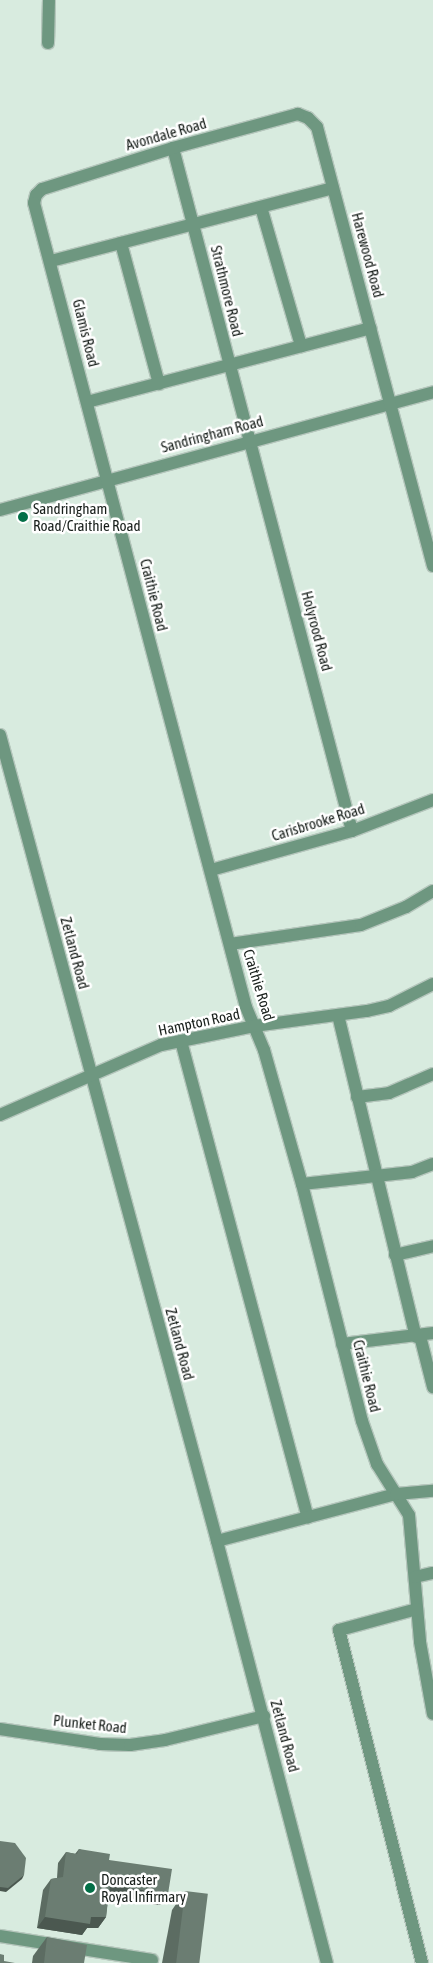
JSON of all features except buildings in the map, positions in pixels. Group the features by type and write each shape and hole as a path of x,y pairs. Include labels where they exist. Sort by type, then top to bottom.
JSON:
{"street":[{"path":"48,43 49,0"},
{"name":"Avondale Road","path":"36,195 42,189 173,148 298,114 308,118"},
{"name":"Harewood Road","path":"308,118 317,127 433,566"},
{"name":"Strathmore Road","path":"173,148 250,440"},
{"path":"51,261 334,188"},
{"name":"Glamis Road","path":"36,195 34,203 51,261 107,479"},
{"path":"261,207 301,346"},
{"path":"121,243 159,384"},
{"path":"86,402 371,328"},
{"name":"Sandringham Road","path":"0,510 250,440 433,392"},
{"name":"Holyrood Road","path":"250,440 352,831"},
{"name":"Craithie Road","path":"107,479 230,944 302,1184 342,1344 374,1456 409,1515 420,1642 433,1714"},
{"name":"Zetland Road","path":"0,735 90,1075 218,1541 327,1963"},
{"name":"Carisbrooke Road","path":"211,870 352,831 433,800"},
{"path":"230,944 361,925 406,907 433,891"},
{"name":"Hampton Road","path":"0,1115 162,1045 254,1026 389,1006 433,984"},
{"path":"338,1015 395,1255 423,1335 433,1387"},
{"path":"181,1041 308,1517"},
{"path":"357,1097 389,1093 433,1074"},
{"path":"302,1184 412,1172 433,1164"},
{"path":"395,1255 433,1246"},
{"path":"342,1344 423,1335"},
{"path":"218,1541 396,1494 433,1491"},
{"path":"415,1577 433,1573"},
{"path":"417,1609 339,1630 422,1963"},
{"name":"Plunket Road","path":"0,1729 100,1744 130,1745 165,1740 264,1716"},
{"path":"0,1936 152,1960"}],"place":[{"name":"Sandringham Road/Craithie Road","path":"23,517"},
{"name":"Doncaster Royal Infirmary","path":"90,1888"}]}
